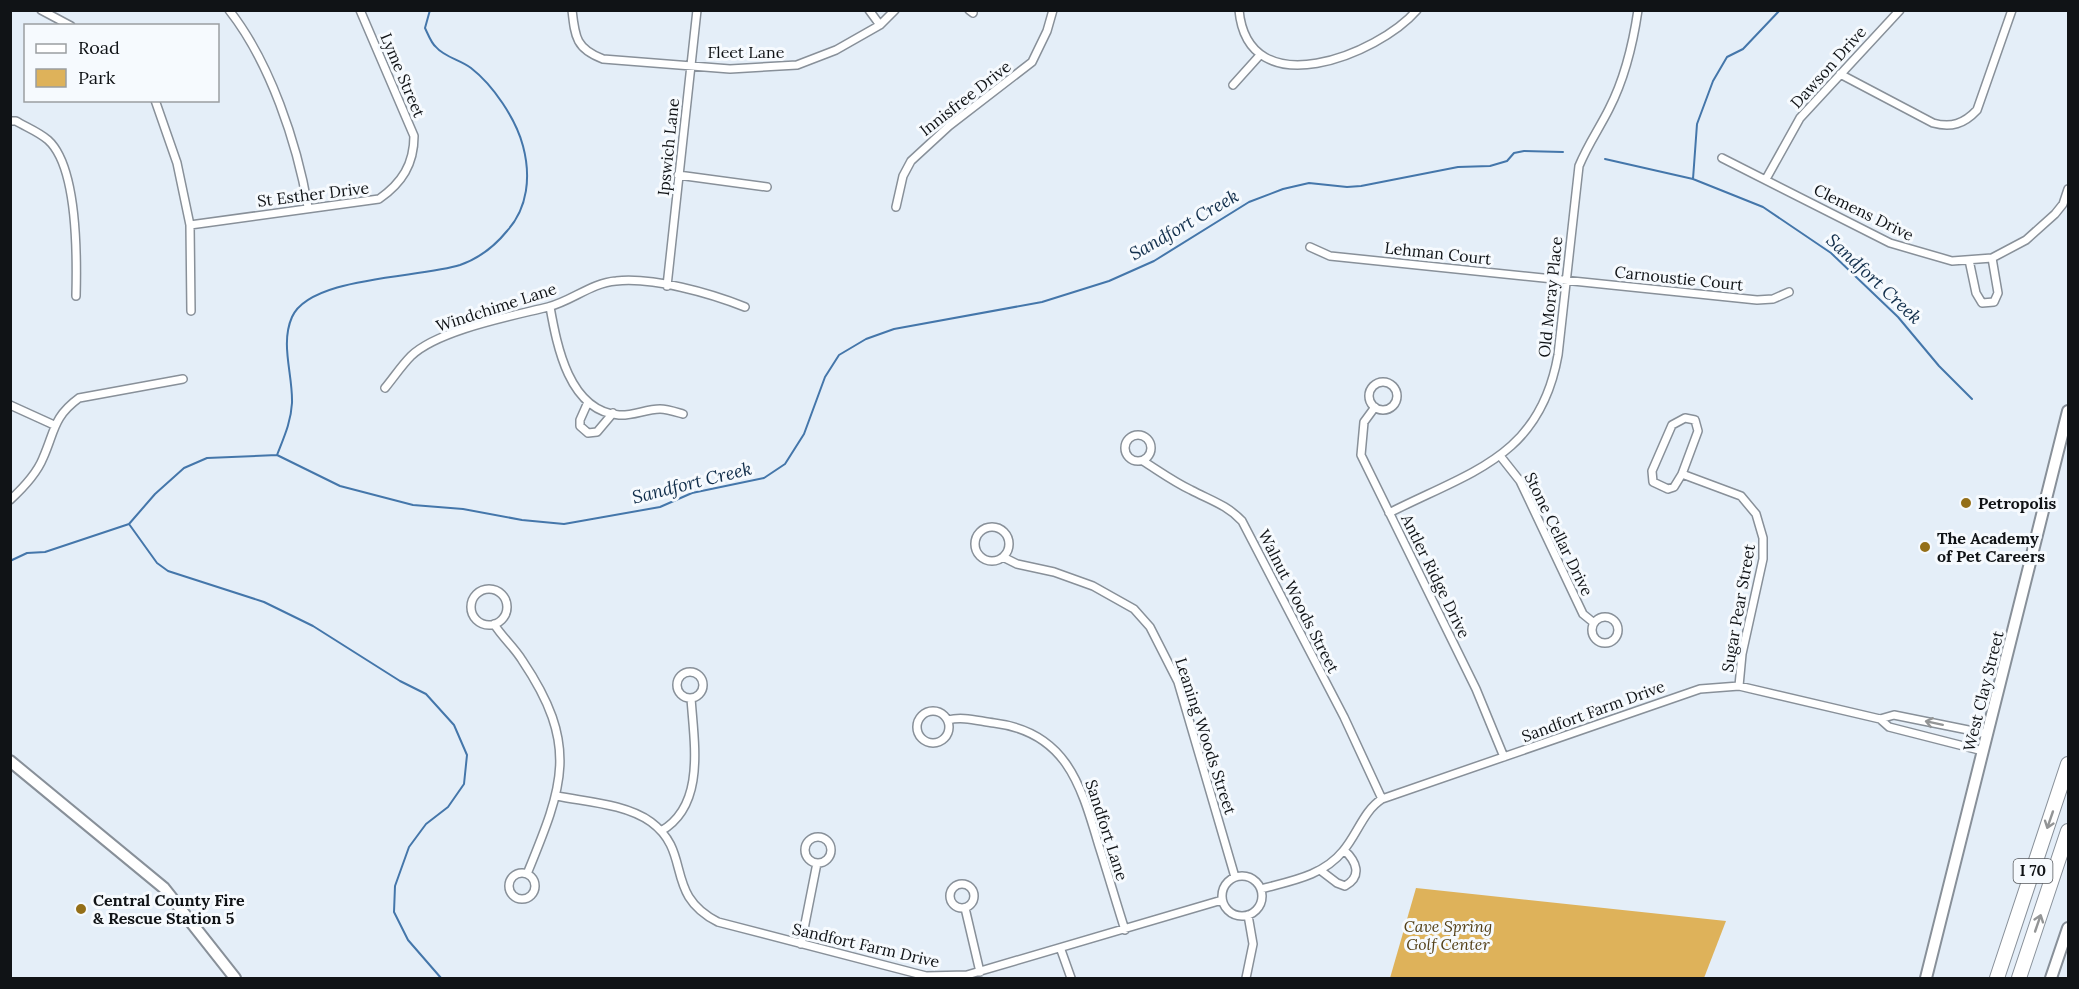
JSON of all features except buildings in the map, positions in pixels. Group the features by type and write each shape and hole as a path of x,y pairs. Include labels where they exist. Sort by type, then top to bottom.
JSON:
{"highway":[{"name":"I 70","path":"1996,978 2068,764"},
{"name":"I 70","path":"2019,978 2068,831"}],"street":[{"path":"41,10 67,24"},
{"path":"228,10 252,48 288,124 301,164 308,207"},
{"name":"Lyme Street","path":"360,10 411,128 414,152"},
{"name":"Fleet Lane","path":"572,10 576,34 587,53 603,59 730,69 797,65 836,50 880,25 895,10"},
{"name":"Ipswich Lane","path":"667,286 690,65 698,10"},
{"path":"869,10 880,25"},
{"name":"Innisfree Drive","path":"897,207 903,176 911,161 949,126 1032,62 1047,31 1053,10"},
{"path":"1239,10 1245,34 1260,55 1288,65 1329,62 1372,44 1410,19 1417,10"},
{"name":"Old Moray Place","path":"1389,513 1501,457 1531,426 1545,403 1554,378 1580,166 1590,140 1621,84 1638,10"},
{"name":"Dawson Drive","path":"1766,179 1800,118 1900,10"},
{"path":"1840,74 1933,123 1944,126 1967,121 1977,110 2012,10"},
{"path":"1233,85 1260,55"},
{"path":"156,102 177,163 190,225 191,311"},
{"path":"10,122 16,121 47,139 60,155 73,211 76,296"},
{"name":"St Esther Drive","path":"190,225 308,207 343,206 379,199 403,179 414,152"},
{"name":"Clemens Drive","path":"1722,158 1890,243 1940,260 1992,258 2026,240 2055,214 2063,204 2068,189"},
{"path":"678,175 767,188"},
{"name":"Lehman Court","path":"1310,247 1330,256 1565,280"},
{"path":"1969,260 1976,293 1982,303 1988,303 1994,302 1998,293 1992,258"},
{"name":"Windchime Lane","path":"385,388 412,355 440,339 526,311 550,306 582,291 616,280 667,286 720,297 745,307"},
{"name":"Carnoustie Court","path":"1565,280 1757,300 1773,299 1789,292"},
{"path":"550,306 556,339 571,379 588,402 613,413 635,414 660,409 683,414"},
{"path":"10,500 43,459 54,425 66,407 79,398 183,379"},
{"name":"Antler Ridge Drive","path":"1382,382 1391,385 1396,393 1393,405 1385,410 1375,407 1369,398 1371,389 1382,382"},
{"path":"588,402 580,420 582,431 597,432 613,413"},
{"path":"10,405 54,425"},
{"name":"Antler Ridge Drive","path":"1375,407 1364,422 1361,455 1476,689 1504,757"},
{"name":"West Clay Street","path":"1926,978 2068,411"},
{"path":"1685,418 1695,420 1698,431 1682,474 1674,487 1668,489 1656,485 1651,479 1672,425 1685,418"},
{"name":"Stone Cellar Drive","path":"1501,457 1520,481 1583,614 1594,623"},
{"name":"Walnut Woods Street","path":"1143,461 1184,486 1214,499 1242,521 1339,707 1382,799"},
{"name":"Sugar Pear Street","path":"1682,474 1741,495 1756,514 1763,538 1763,559 1742,654 1738,686"},
{"name":"Leaning Woods Street","path":"1003,557 1009,547 1003,532 988,528 979,533 976,548 982,558 992,561 1003,557 1017,564 1093,586 1134,609 1150,627 1178,682 1235,877"},
{"path":"494,624 504,617 507,607 499,592 488,589 477,594 472,610 478,620 494,624 523,660 550,711 561,752 561,776 557,796 527,874"},
{"name":"Sandfort Farm Drive","path":"1261,890 1320,870 1344,850 1367,814 1382,799 1700,689 1738,686 1880,719 1890,727 1983,751"},
{"path":"557,796 633,813 661,831 676,820 691,795 691,698"},
{"name":"Sandfort Lane","path":"926,712 940,712 948,720 948,734 941,741 931,743 918,734 919,719 926,712"},
{"name":"Sandfort Farm Drive","path":"1880,719 1894,715 1988,734"},
{"name":"Sandfort Lane","path":"948,720 957,718 1003,724 1026,731 1056,752 1080,784 1125,930"},
{"path":"10,761 164,888 235,978"},
{"name":"Sandfort Farm Drive","path":"661,831 670,843 684,892 705,915 729,925 926,976 948,978 980,972 1061,950 1222,900"},
{"path":"1320,870 1337,883 1346,886 1352,882 1356,866 1344,850"},
{"path":"801,944 817,863"},
{"path":"1235,877 1253,880 1261,890 1258,908 1248,915 1232,913 1222,900 1223,888 1235,877"},
{"path":"965,908 980,972"},
{"path":"1246,978 1253,944 1248,915"},
{"path":"2051,978 2068,933"},
{"path":"1061,950 1071,978"}],"green space":[{"name":"Cave Spring Golf Center","path":"1416,888 1726,921 1704,978 1390,978"}],"waterway":[{"path":"277,455 289,423 292,403 287,338 292,317 303,304 320,293 343,286 442,269 474,259 502,237 514,222 523,202 527,169 523,146 515,125 495,93 479,75 467,65 443,53 433,43 425,28 430,10"},
{"path":"1693,179 1697,124 1713,81 1727,57 1743,49 1780,10"},
{"name":"Sandfort Creek","path":"10,561 27,553 45,552 129,524 155,494 184,468 207,458 277,455 340,486 413,505 463,509 522,520 564,524 660,507 692,493 764,478 785,464 804,434 825,377 839,355 866,339 894,329 1042,302 1109,281 1154,261 1249,202 1283,189 1309,183 1347,187 1361,186 1458,167 1490,166 1507,161 1514,153 1524,151 1563,152"},
{"name":"Sandfort Creek","path":"1605,159 1693,179 1763,207 1831,253 1898,317 1939,366 1972,399"},
{"path":"129,524 157,563 168,571 264,602 313,626 400,681 426,694 454,725 467,755 464,784 448,807 426,824 409,847 395,886 394,912 408,940 441,978"}],"place":[{"name":"Petropolis","path":"1966,503"},
{"name":"The Academy of Pet Careers","path":"1925,547"},
{"name":"Central County Fire & Rescue Station 5","path":"81,909"}]}
